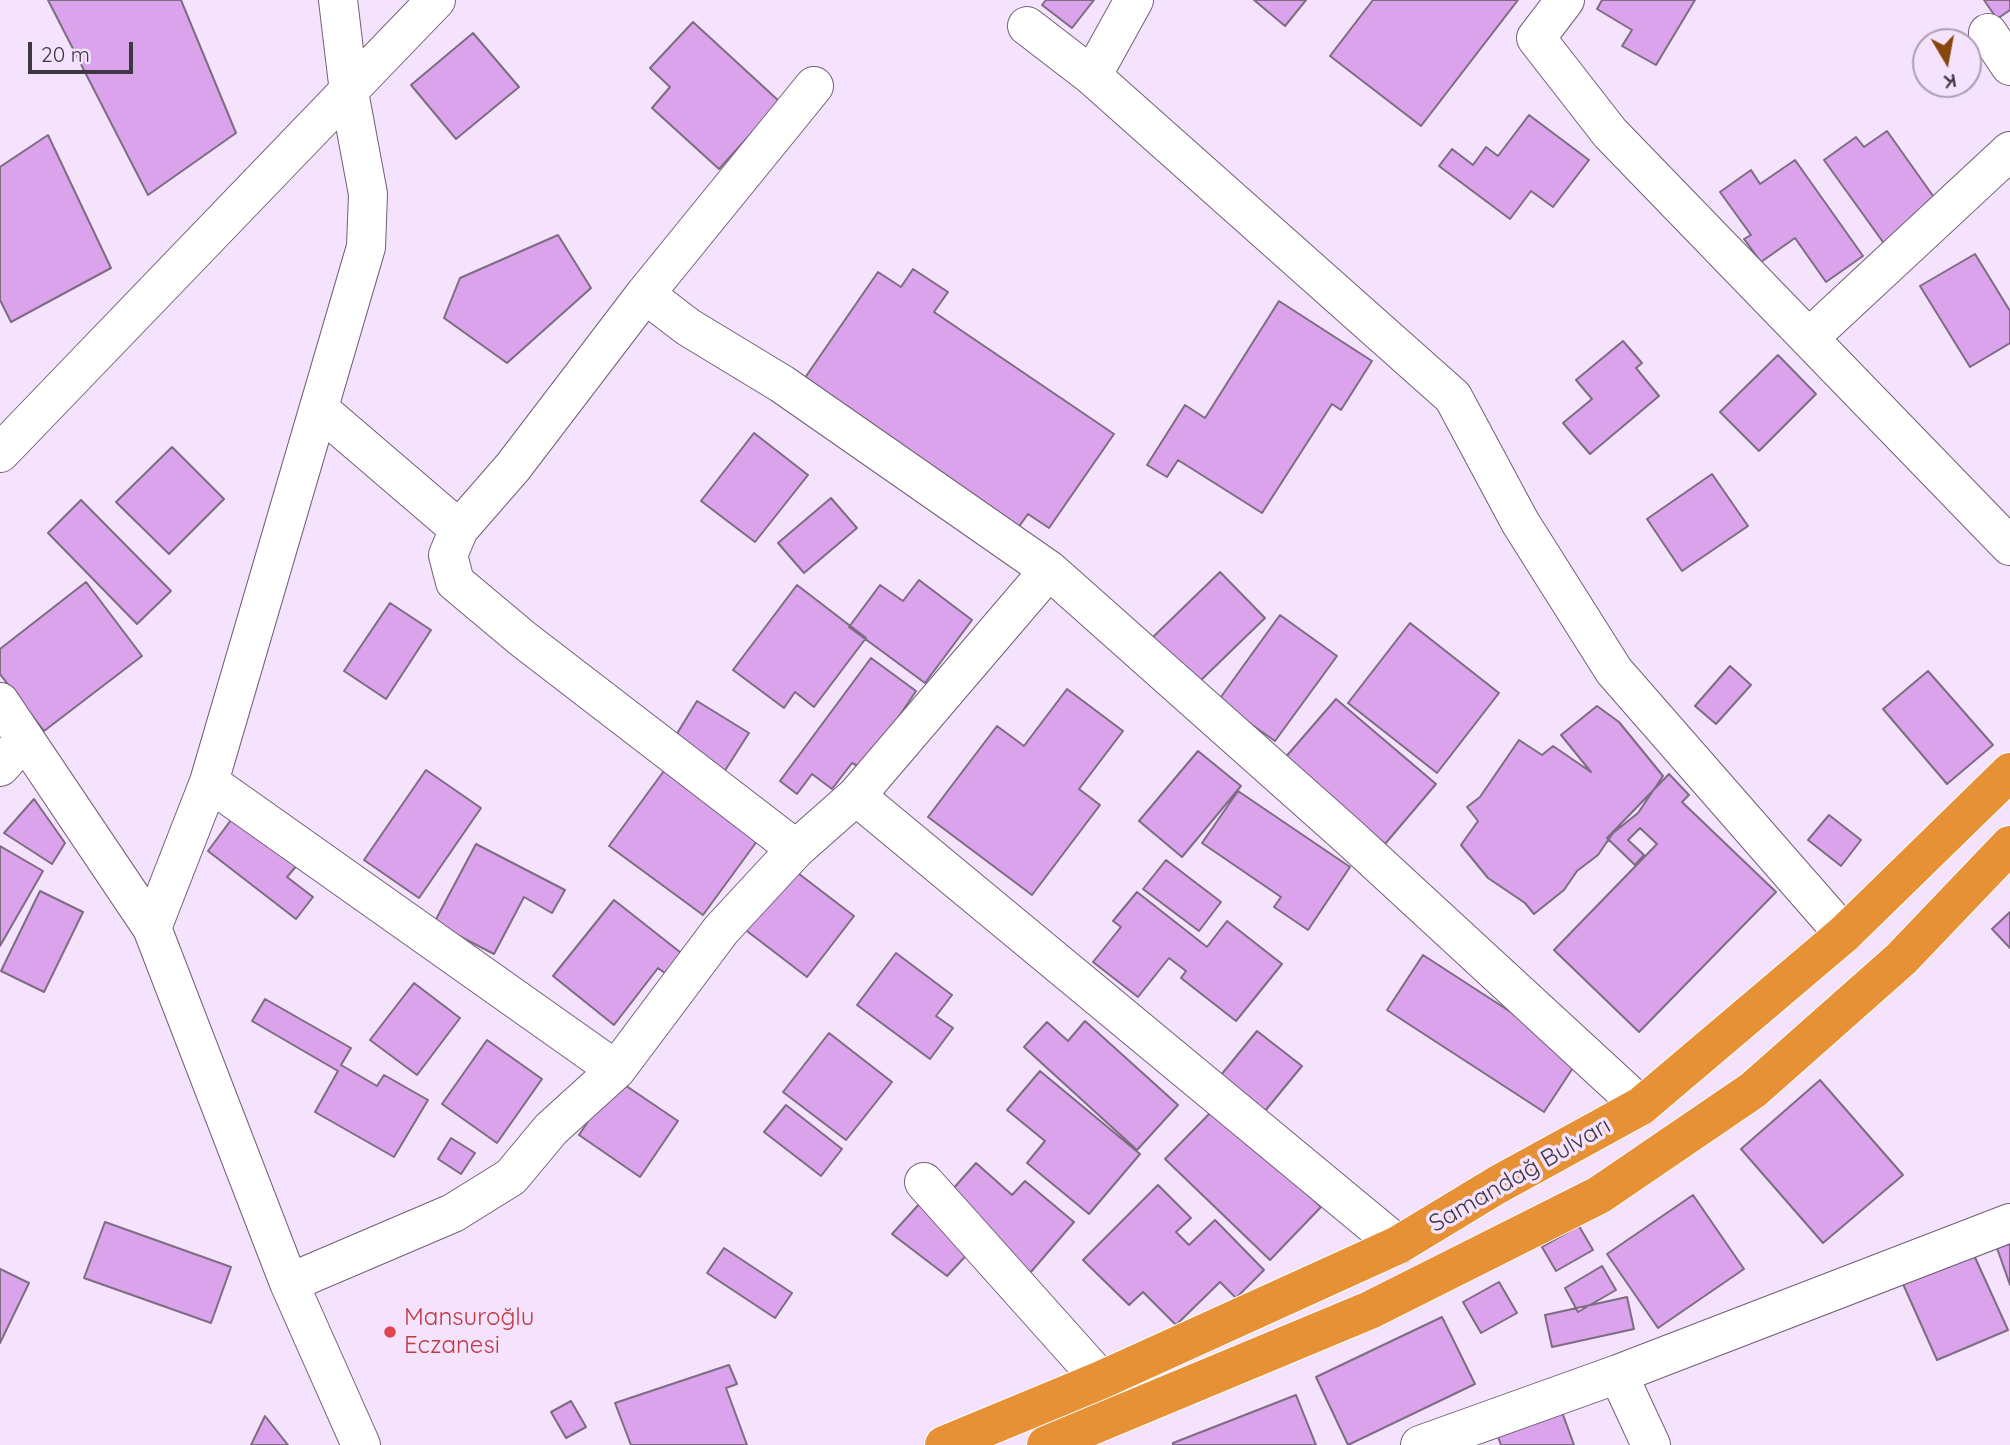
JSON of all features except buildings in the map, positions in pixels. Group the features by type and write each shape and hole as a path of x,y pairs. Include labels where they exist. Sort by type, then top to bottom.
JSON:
{"highway":[{"name":"Samandağ Bulvarı","path":"944,1445 1101,1380 1398,1245 1497,1185 1641,1106 1844,934 2010,772"},
{"name":"Samandağ Bulvarı","path":"1046,1445 1086,1438 1370,1310 1599,1195 1753,1090 1901,959 2010,845"}],"street":[{"path":"152,928 209,782 366,247 368,194 349,92 338,0"},
{"path":"0,453 436,0"},
{"path":"1092,76 1134,0"},
{"path":"1565,0 1536,38 1610,133 2010,546"},
{"path":"1027,26 1092,76 1452,397 1520,522 1614,671 1844,934"},
{"path":"1988,33 2010,66"},
{"path":"796,849 523,639 455,582 447,555 459,529 561,408 645,294 814,86"},
{"path":"1810,337 2010,151"},
{"path":"645,294 688,327 782,384 1049,570 1347,835 1641,1106"},
{"path":"319,410 459,529"},
{"path":"289,1283 453,1213 511,1177 551,1129 616,1070 720,930 796,849 856,796 1049,570"},
{"path":"0,702 152,928 289,1283 361,1445"},
{"path":"0,767 25,739"},
{"path":"209,782 616,1070"},
{"path":"856,796 1398,1245"},
{"path":"924,1182 1101,1380"},
{"path":"1420,1445 1618,1374 2010,1223"},
{"path":"1618,1374 1651,1445"}],"place":[{"name":"Mansuroğlu Eczanesi","path":"390,1332"}]}
